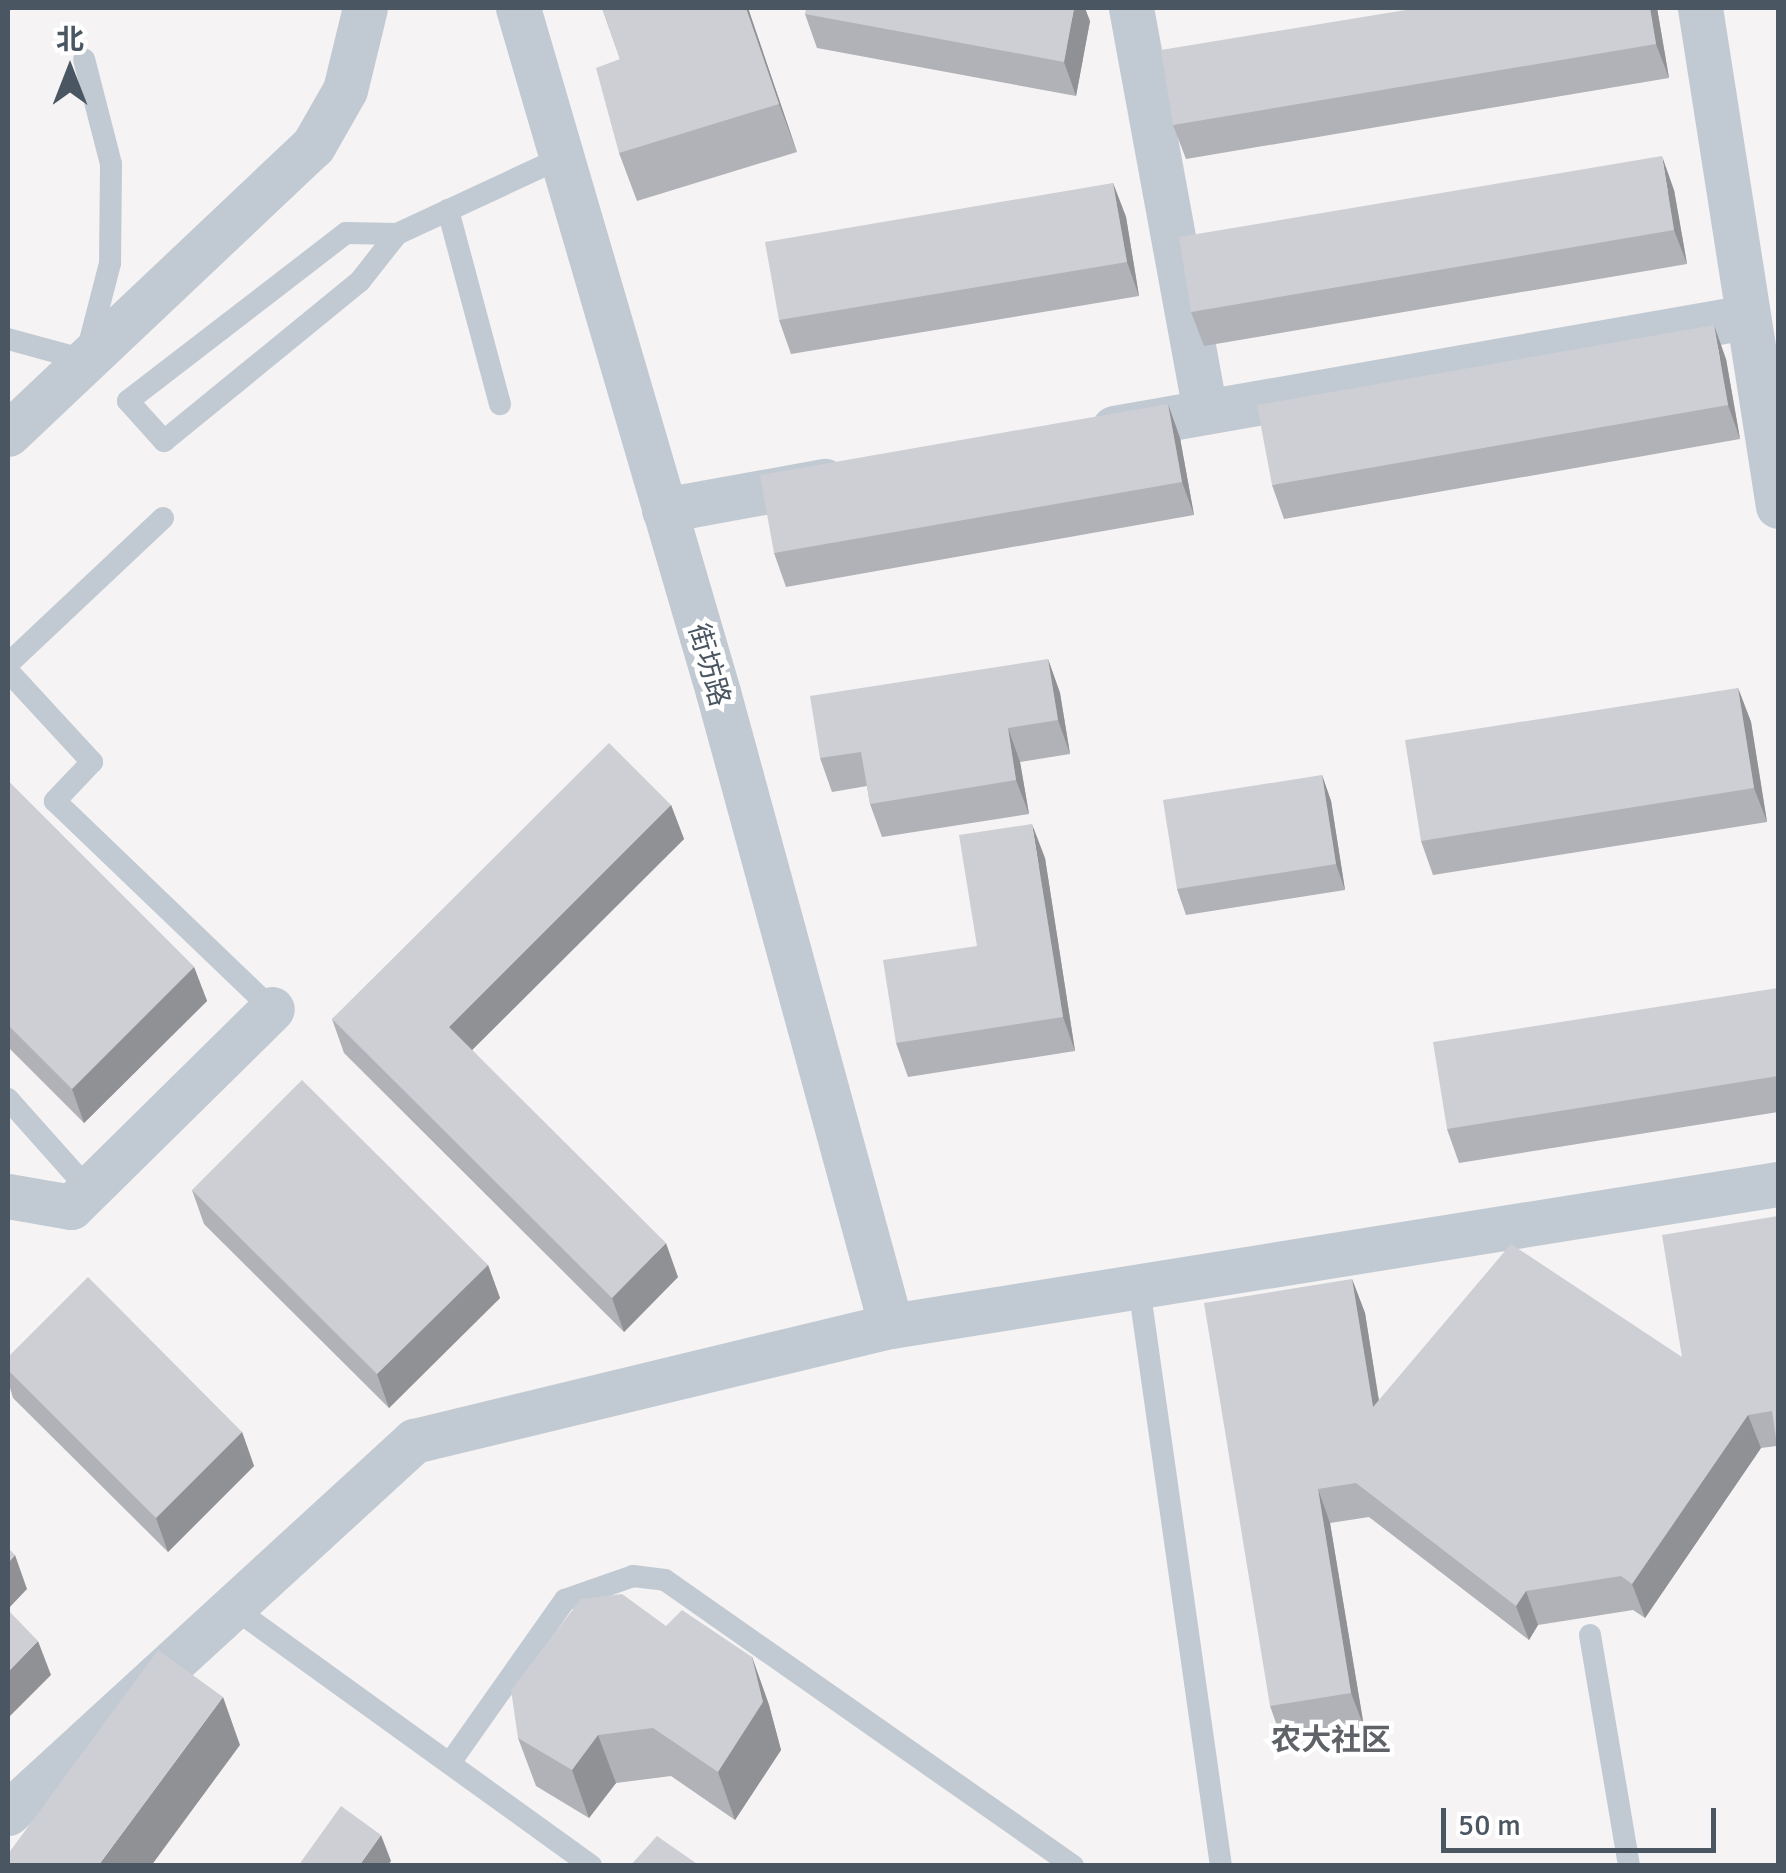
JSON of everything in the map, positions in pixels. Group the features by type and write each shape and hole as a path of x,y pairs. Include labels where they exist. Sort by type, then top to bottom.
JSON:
{"street":[{"path":"8,434 313,146 345,90 364,8"},
{"name":"街坊路","path":"518,8 664,510 891,1326"},
{"path":"1131,8 1205,411"},
{"path":"1700,8 1778,506"},
{"path":"1070,436 1747,317"},
{"path":"664,510 857,475"},
{"path":"8,1196 71,1207 272,1010"},
{"path":"8,1813 414,1440 891,1326 1778,1184"}],"lane":[{"path":"8,338 86,360 110,262 111,164 84,59"},
{"path":"397,234 346,232 128,401 164,441 360,281 397,234 560,158"},
{"path":"448,210 500,404"},
{"path":"163,518 8,668 92,762 55,801 272,1010"},
{"path":"8,1099 89,1190"},
{"path":"1139,1287 1221,1866"},
{"path":"452,1760 564,1600 633,1576 665,1580 1074,1866"},
{"path":"231,1606 452,1760 591,1866"},
{"path":"1590,1635 1629,1866"}],"building":[{"path":"602,8 746,8 779,104 619,153 596,68 620,59"},
{"path":"806,8 1074,8 1064,62 805,14"},
{"path":"1418,8 1650,8 1656,44 1173,125 1161,50"},
{"path":"1662,156 1674,230 1191,312 1179,237"},
{"path":"1113,183 1127,262 779,320 765,242"},
{"path":"1714,325 1728,405 1272,485 1257,405"},
{"path":"1168,404 1182,482 774,553 760,475"},
{"path":"1048,659 1058,720 1008,728 1016,780 870,804 861,752 820,758 810,696"},
{"path":"1738,688 1754,788 1421,841 1405,740"},
{"path":"609,743 671,805 449,1027 666,1243 612,1298 332,1019"},
{"path":"1322,775 1336,864 1177,889 1163,800"},
{"path":"8,781 194,967 72,1089 8,1025"},
{"path":"1032,824 1063,1017 896,1043 883,960 977,946 959,835"},
{"path":"1778,988 1778,1076 1447,1129 1433,1042"},
{"path":"302,1080 488,1265 377,1374 192,1190"},
{"path":"1778,1216 1778,1453 1772,1411 1748,1415 1632,1584 1621,1576 1526,1591 1516,1606 1356,1483 1318,1489 1351,1693 1270,1706 1204,1303 1352,1279 1373,1407 1511,1244 1682,1357 1662,1235"},
{"path":"88,1277 242,1432 156,1518 8,1370 8,1357"},
{"path":"622,1594 666,1626 682,1610 752,1657 763,1702 718,1772 653,1728 598,1735 572,1770 518,1738 511,1690 581,1599"},
{"path":"8,1610 38,1641 8,1672"},
{"path":"158,1650 223,1697 98,1866 8,1866 8,1854"},
{"path":"341,1806 381,1835 359,1866 298,1866"},
{"path":"657,1836 700,1866 630,1866"}],"district":[{"name":"农大社区","path":"1331,1741"}]}
